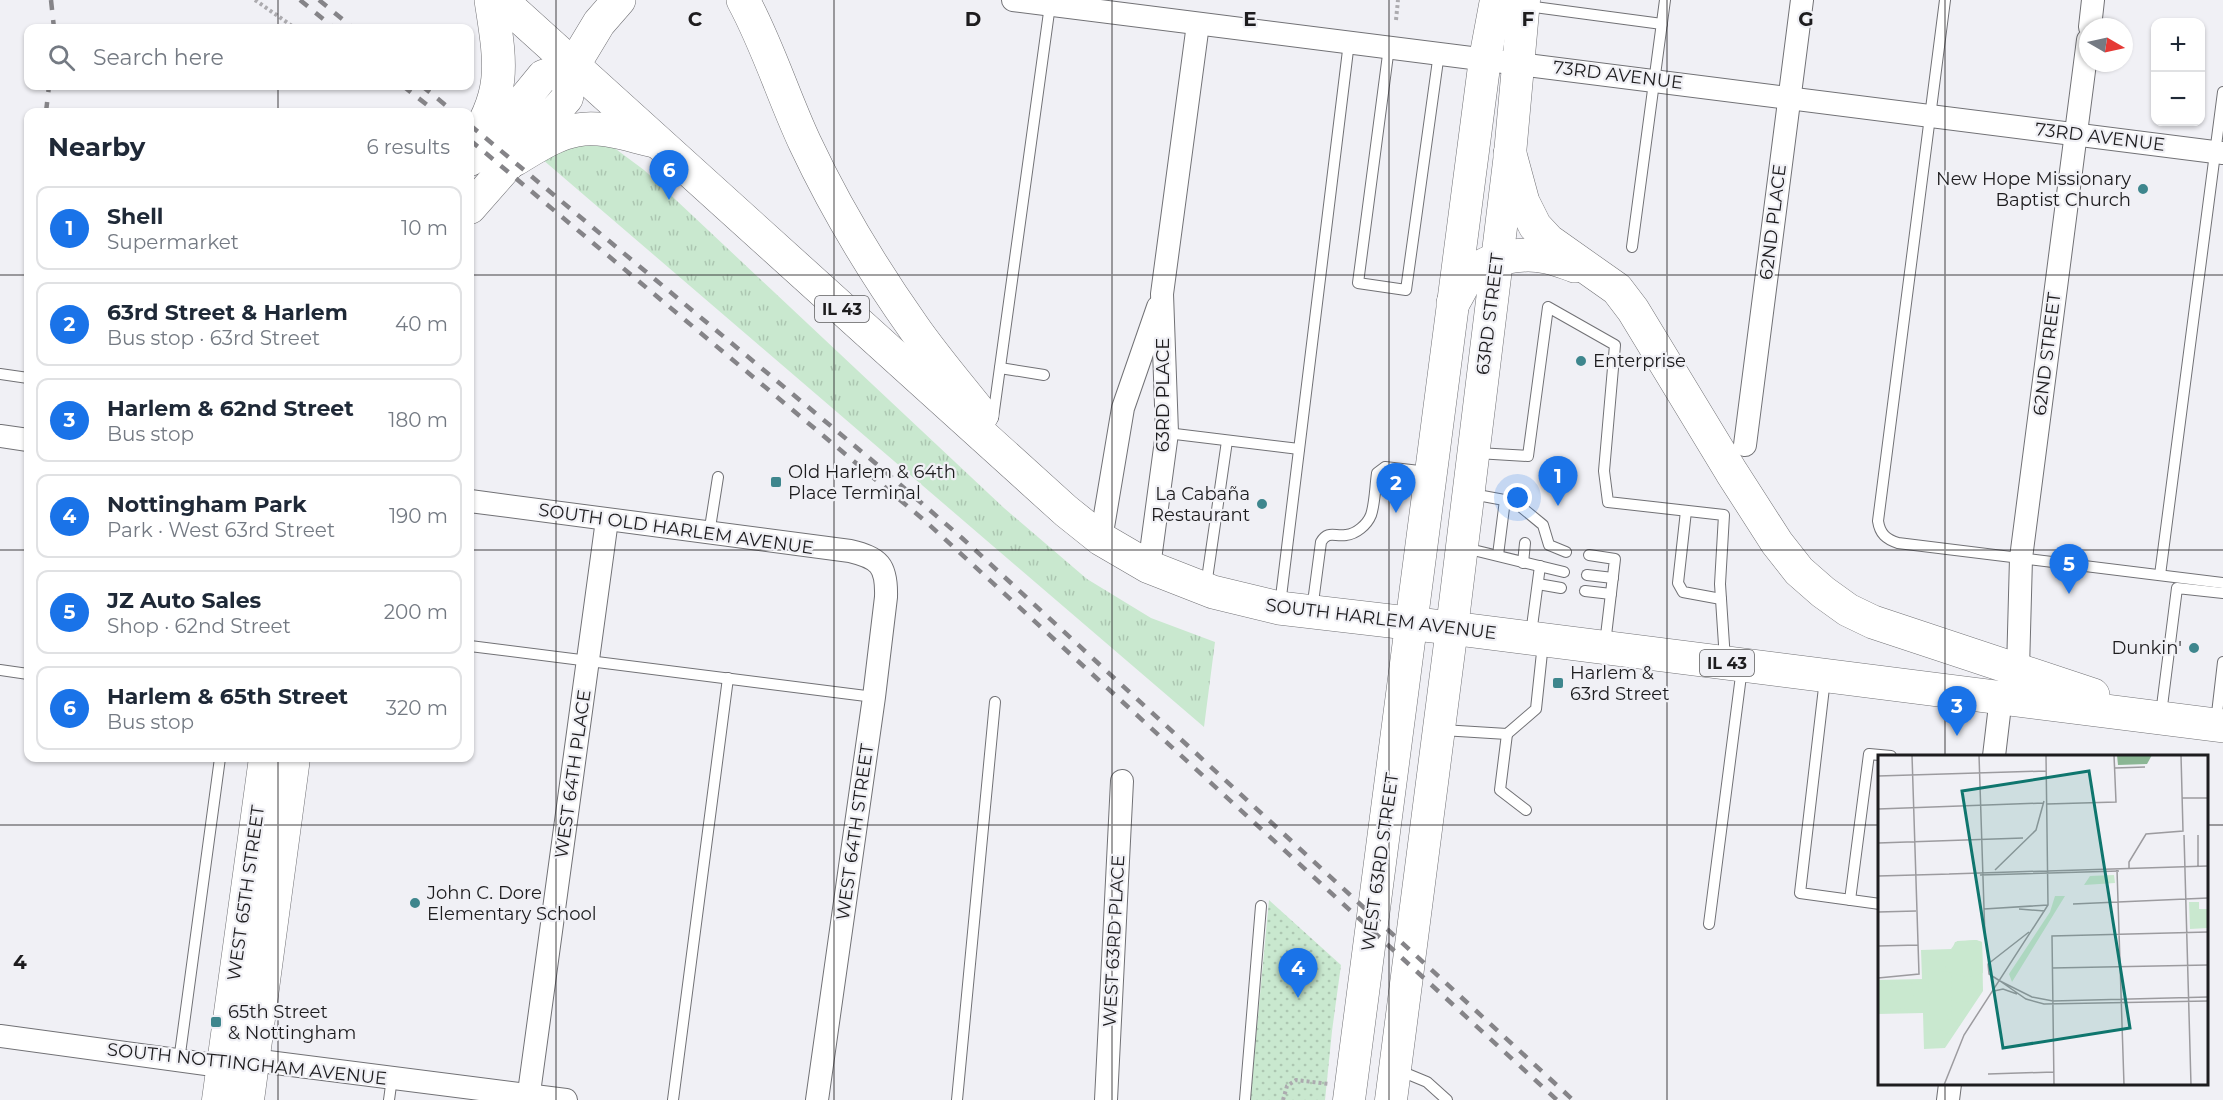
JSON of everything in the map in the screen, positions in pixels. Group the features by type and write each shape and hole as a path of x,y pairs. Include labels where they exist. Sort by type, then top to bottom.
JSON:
{"main road":[{"path":"474,140 493,101 500,76 499,49 491,0"},
{"name":"SOUTH HARLEM AVENUE","path":"501,0 1066,512 1101,539 1149,567 1206,589 1279,608 1605,647 2219,726"},
{"path":"474,204 567,98 573,66 599,23 619,0"},
{"path":"743,0 756,24 805,142 842,214 914,329 992,427 1027,477"},
{"name":"63RD STREET","path":"1413,624 1485,59 1515,2"},
{"name":"63RD STREET","path":"1452,628 1520,63 1515,2"},
{"path":"474,157 490,141 543,76 573,66"},
{"path":"514,160 554,138 577,130 595,129 657,142"},
{"path":"1510,154 1523,202 1535,226 1549,242 1617,289 1777,543 1799,572 1848,610 1873,622 2160,718"},
{"path":"1453,303 1468,277 1481,267 1521,255 1547,257 1596,273"},
{"name":"WEST 63RD STREET","path":"1340,1092 1352,1071 1413,624"},
{"path":"1391,1100 1452,628"},
{"name":"WEST 65TH STREET","path":"248,1100 238,1063 265,762"},
{"name":"WEST 65TH STREET","path":"218,1100 238,1063 293,762"}],"street":[{"name":"73RD AVENUE","path":"1013,0 2219,152"},
{"name":"62ND PLACE","path":"1745,445 1802,0"},
{"path":"2091,18 2093,0"},
{"name":"63RD PLACE","path":"1149,567 1167,433 1162,294 1198,24"},
{"name":"62ND STREET","path":"2018,669 2021,558 2084,72"},
{"name":"63RD PLACE","path":"1101,539 1123,408 1162,294"},
{"path":"0,436 24,439"},
{"name":"SOUTH OLD HARLEM AVENUE","path":"474,502 850,551 872,557 879,564"},
{"name":"WEST 64TH PLACE","path":"528,1098 608,520"},
{"name":"WEST 64TH STREET","path":"817,1100 874,697 886,585 879,564"},
{"path":"1994,755 2001,697"},
{"name":"WEST 63RD PLACE","path":"1106,1100 1122,781"},
{"name":"SOUTH NOTTINGHAM AVENUE","path":"0,1036 206,1064 268,1062 390,1089 566,1100"},
{"path":"1948,1100 1950,1085"}],"lane":[{"path":"1632,248 1665,0"},
{"path":"1945,0 1878,521 1879,528 1883,535 1898,543 2223,582"},
{"path":"1515,2 1662,24"},
{"path":"992,427 1050,5"},
{"path":"1279,608 1349,42"},
{"path":"1389,47 1358,283 1406,290 1439,53"},
{"path":"2160,575 2219,152 2223,92"},
{"path":"1474,453 1528,456 1548,307 1614,345 1604,471 1608,502 1724,515 1721,599 1734,664 1710,924"},
{"path":"1000,368 1044,375"},
{"path":"0,374 24,377"},
{"path":"1167,433 1299,449"},
{"path":"1206,589 1227,441"},
{"path":"1312,612 1321,542 1330,534 1346,536 1358,531 1367,523 1371,514 1377,473 1380,469 1385,467 1432,472"},
{"path":"710,534 718,477"},
{"path":"1469,493 1515,502 1543,525 1549,545 1566,552"},
{"path":"1498,555 1505,500"},
{"path":"1686,511 1678,583 1683,592 1721,599"},
{"path":"1527,525 1528,512"},
{"path":"1522,563 1525,543"},
{"path":"1462,548 1564,572"},
{"path":"1589,555 1615,559 1605,647"},
{"path":"1526,810 1500,790 1508,734 1536,709 1540,566"},
{"path":"1587,575 1613,578"},
{"path":"1538,584 1561,588"},
{"path":"2160,718 2177,588 2223,593"},
{"path":"1585,591 1611,594"},
{"path":"474,646 874,697"},
{"path":"2219,726 2223,662"},
{"path":"0,670 24,673"},
{"path":"1825,675 1800,893 1878,904"},
{"path":"673,1100 728,678"},
{"path":"957,1100 995,702"},
{"path":"1439,730 1508,734"},
{"path":"1850,900 1869,754 1880,755"},
{"path":"179,1061 219,762"},
{"path":"1245,1100 1261,906"},
{"path":"1395,1068 1427,1082 1447,1100"}],"path":[{"path":"255,0 289,24"},
{"path":"1396,20 1398,0"},
{"path":"1283,1100 1284,1090 1296,1080 1340,1092"}],"green space":[{"path":"564,140 613,147 644,170 1004,508 1087,579 1151,618 1215,642 1204,727 542,159"},
{"path":"1269,900 1341,965 1325,1100 1250,1100"}],"railway":[{"path":"51,0 54,24"},
{"path":"300,0 329,24"},
{"path":"319,0 348,24"},
{"path":"46,108 49,90"},
{"path":"408,90 431,108"},
{"path":"427,90 449,108"},
{"path":"474,128 962,538 1573,1100"},
{"path":"474,143 924,520 1557,1100"}],"place":[{"name":"New Hope Missionary Baptist Church","path":"2143,189"},
{"name":"Harlem & 65th Street","path":"669,200"},
{"name":"Enterprise","path":"1581,361"},
{"name":"Old Harlem & 64th Place Terminal","path":"776,482"},
{"name":"La Cabaña Restaurant","path":"1262,504"},
{"name":"Shell","path":"1558,506"},
{"name":"63rd Street & Harlem","path":"1396,513"},
{"name":"JZ Auto Sales","path":"2069,594"},
{"name":"Dunkin'","path":"2194,648"},
{"name":"Harlem & 63rd Street","path":"1558,683"},
{"name":"Harlem & 62nd Street","path":"1957,736"},
{"name":"John C. Dore Elementary School","path":"415,903"},
{"name":"Nottingham Park","path":"1298,998"},
{"name":"65th Street & Nottingham","path":"216,1022"}]}
